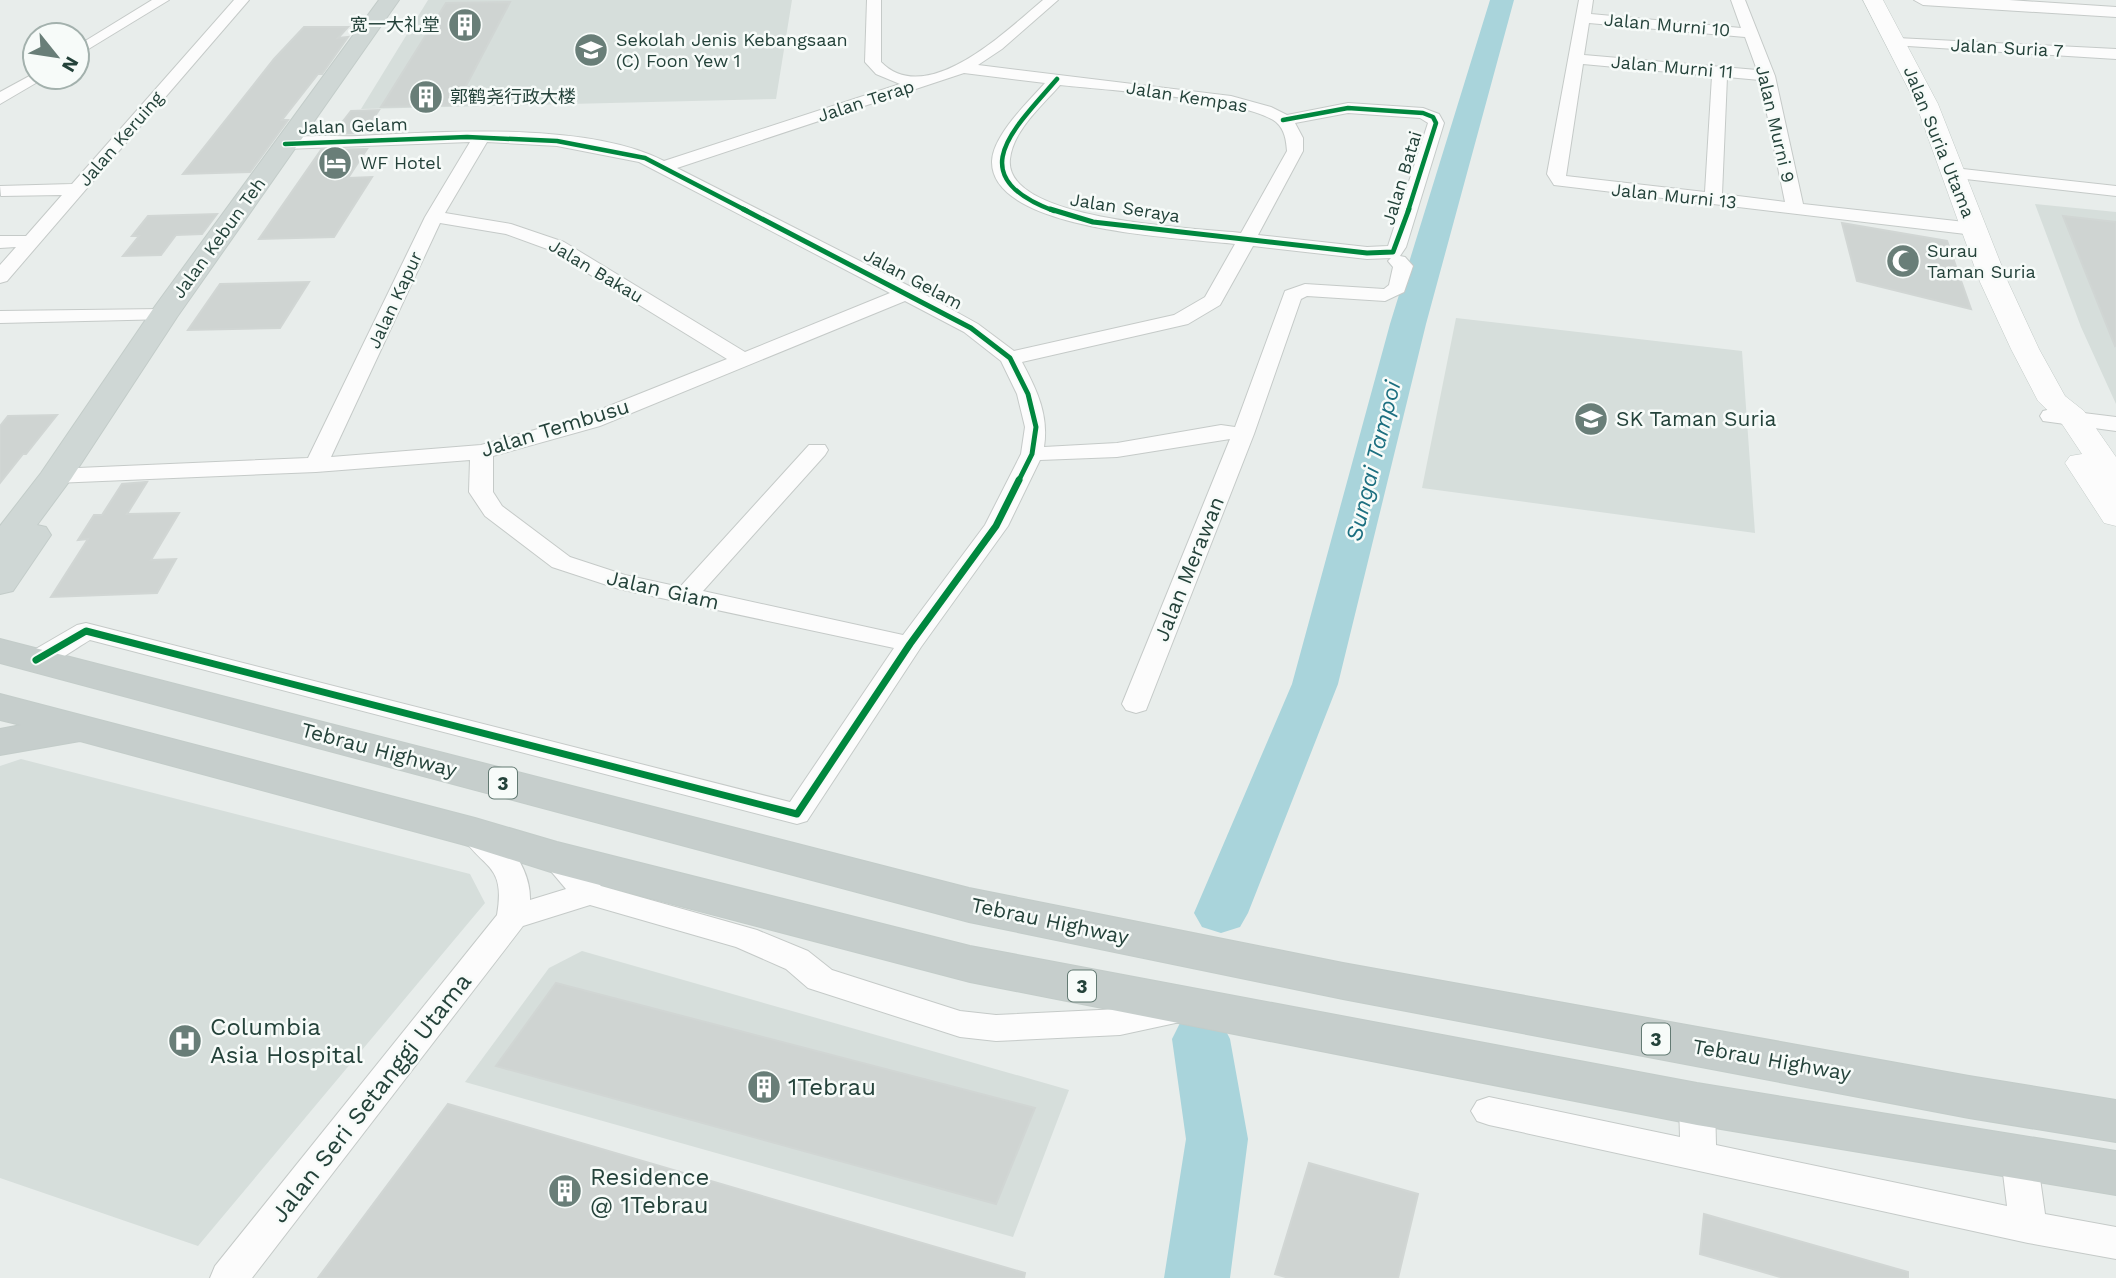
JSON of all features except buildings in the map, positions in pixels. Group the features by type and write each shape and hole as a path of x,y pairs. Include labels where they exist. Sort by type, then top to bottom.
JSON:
{"highway":[{"path":"8,660 201,742 250,774"},
{"name":"Tebrau Highway","path":"8,660 970,905 1356,984 2116,1121"},
{"name":"3","path":"0,707 474,833 554,857 970,964 1697,1104 2116,1173"},
{"path":"0,742 85,730"}],"main road":[{"name":"Jalan Kebun Teh","path":"0,551 55,478 163,316 389,0"},
{"name":"Jalan Suria Utama","path":"1873,0 1898,41 1954,173 1998,292 2116,516"},
{"name":"Jalan Suria Utama","path":"2059,412 2116,480"},
{"name":"Jalan Kebun Teh","path":"0,583 52,506 55,478"}],"street":[{"path":"91,43 162,0"},
{"name":"Jalan Keruing","path":"0,277 242,0"},
{"path":"874,0 873,62 888,75 919,84"},
{"name":"Jalan Terap","path":"663,167 963,68 997,46 1051,0"},
{"name":"Jalan Murni 13","path":"1586,0 1556,174 1560,181 1974,229"},
{"name":"Jalan Murni 9","path":"1738,0 1767,76 1795,209"},
{"path":"1923,0 2000,2 2116,12"},
{"name":"Jalan Murni 10","path":"1583,18 1751,33"},
{"name":"Jalan Suria 7","path":"1898,41 2116,54"},
{"name":"Jalan Murni 11","path":"1576,59 1767,76"},
{"name":"Jalan Kempas","path":"963,68 1231,101 1264,110 1283,120"},
{"path":"1713,200 1720,71"},
{"name":"Jalan Seraya","path":"1057,79 1005,144 1001,160 1008,184 1030,202 1062,215 1093,222 1245,241"},
{"path":"0,99 21,86"},
{"name":"Jalan Batai","path":"1245,241 1367,253 1393,252 1397,247 1436,123 1433,117 1423,113 1369,108 1348,108 1283,120"},
{"path":"1010,358 1181,320 1213,301 1295,151 1296,136 1291,125 1283,120"},
{"name":"Jalan Gelam","path":"8,660 86,631 797,814 911,644 996,526 1032,454 1036,427 1028,394 1010,358 971,328 908,293 663,167 607,147 562,140 481,138 285,144"},
{"name":"Jalan Kapur","path":"316,465 434,218 481,138"},
{"path":"1954,173 2116,191"},
{"path":"1,191 78,189"},
{"name":"Jalan Bakau","path":"434,218 495,224 524,231 557,246 745,361"},
{"path":"0,242 32,241"},
{"name":"Jalan Merawan","path":"1136,704 1243,434 1292,295 1305,289 1385,295 1395,293 1404,266 1398,261"},
{"name":"Jalan Tembusu","path":"55,478 316,465 482,452 592,421 908,293"},
{"path":"0,317 163,316"},
{"path":"2059,412 2116,424"},
{"path":"1032,454 1117,450 1221,432 1243,434"},
{"path":"685,596 817,450"},
{"name":"Jalan Giam","path":"482,452 481,492 493,511 561,562 619,581 911,644"},
{"path":"474,833 514,878 518,893 513,918"},
{"path":"554,857 590,894"},
{"path":"513,918 554,903 590,894 746,938 797,960 820,979 960,1024 996,1028 1119,1022 1194,1008"},
{"name":"Jalan Seri Setanggi Utama","path":"229,1278 513,918"},
{"path":"1697,1104 1698,1156"},
{"path":"1489,1111 2028,1227 2116,1243"},
{"path":"2019,1157 2028,1227"}],"shaded area":[{"name":"Sekolah Jenis Kebangsaan (C) Foon Yew 1","path":"428,0 792,0 776,99 361,109"},
{"path":"2035,204 2116,212 2116,404 2081,327"},
{"name":"SK Taman Suria","path":"1456,318 1742,351 1755,533 1422,488"},
{"name":"Columbia Asia Hospital","path":"21,759 470,874 485,903 198,1246 0,1178 0,766"},
{"path":"582,951 1069,1090 1013,1237 465,1082 549,968"}],"waterway":[{"name":"Sungai Tampoi","path":"1221,913 1315,684 1408,324 1502,0"},
{"name":"Sungai Tampoi","path":"1197,1278 1217,1139 1201,1039"}],"cycle path":[{"path":"1057,79 1011,135 1001,160 1004,175 1013,188 1027,199 1062,214 1093,222 1367,253 1393,252 1397,247 1436,123 1433,117 1423,113 1348,108 1283,120"},
{"path":"36,660 86,631 797,814 910,644 996,526 1032,454 1036,427 1028,394 1010,358 971,328 645,158 601,147 512,138 421,138 285,144"}],"place":[{"name":"宽一大礼堂","path":"465,25"},
{"name":"Sekolah Jenis Kebangsaan (C) Foon Yew 1","path":"591,50"},
{"name":"郭鹤尧行政大楼","path":"426,97"},
{"name":"WF Hotel","path":"335,163"},
{"name":"Surau Taman Suria","path":"1903,261"},
{"name":"SK Taman Suria","path":"1591,419"},
{"name":"Columbia Asia Hospital","path":"185,1041"},
{"name":"1Tebrau","path":"764,1087"},
{"name":"Residence @ 1Tebrau","path":"565,1191"}]}
